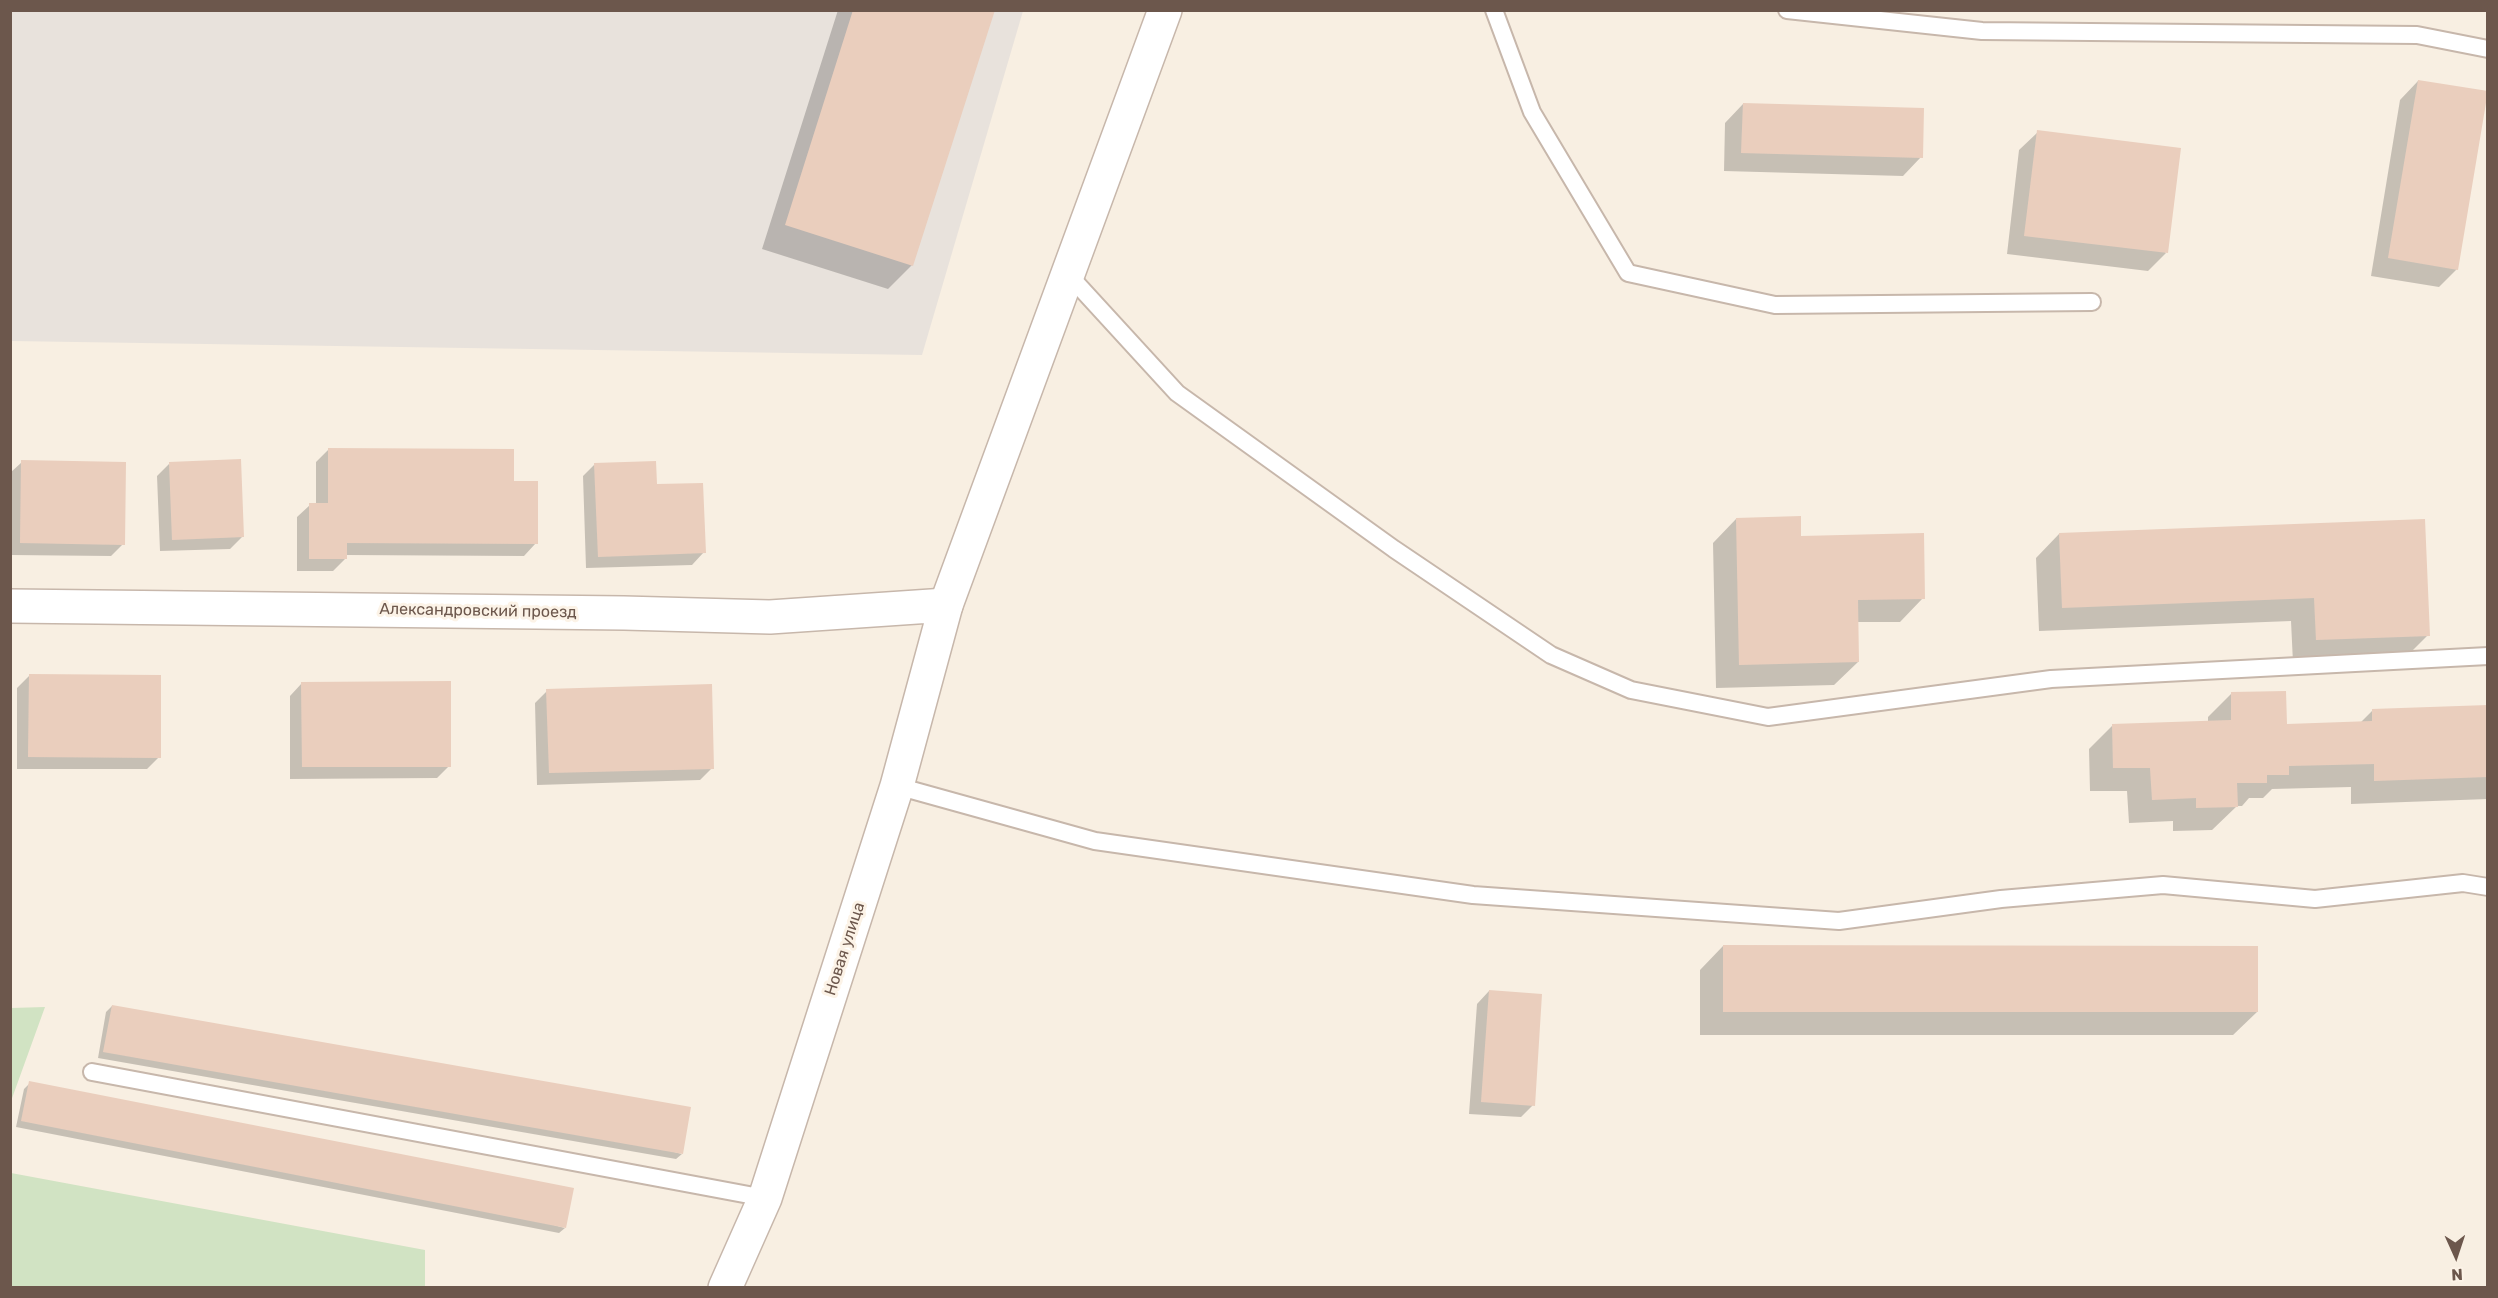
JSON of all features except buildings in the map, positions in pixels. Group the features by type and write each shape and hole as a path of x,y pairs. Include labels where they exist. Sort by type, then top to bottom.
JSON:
{"street":[{"name":"Новая улица","path":"725,1287 765,1198 897,786 946,605 1066,273 1165,10"},
{"name":"Александровский проезд","path":"10,606 624,613 770,617 946,605"}],"lane":[{"path":"1494,10 1532,112 1628,273 1775,305 2092,303"},
{"path":"1787,10 1983,31 2416,35 2487,49"},
{"path":"1066,273 1186,400 1394,549 1551,655 1631,690 1768,717 2051,679 2487,656"},
{"path":"897,786 1095,841 1473,895 1839,921 2001,899 2163,885 2315,899 2463,883 2487,887"},
{"path":"92,1072 765,1198"}],"shaded area":[{"path":"11,11 1023,11 922,355 11,341"}],"green space":[{"path":"45,1007 11,1101 11,1008"},
{"path":"11,1173 425,1250 425,1287 11,1287"}]}
